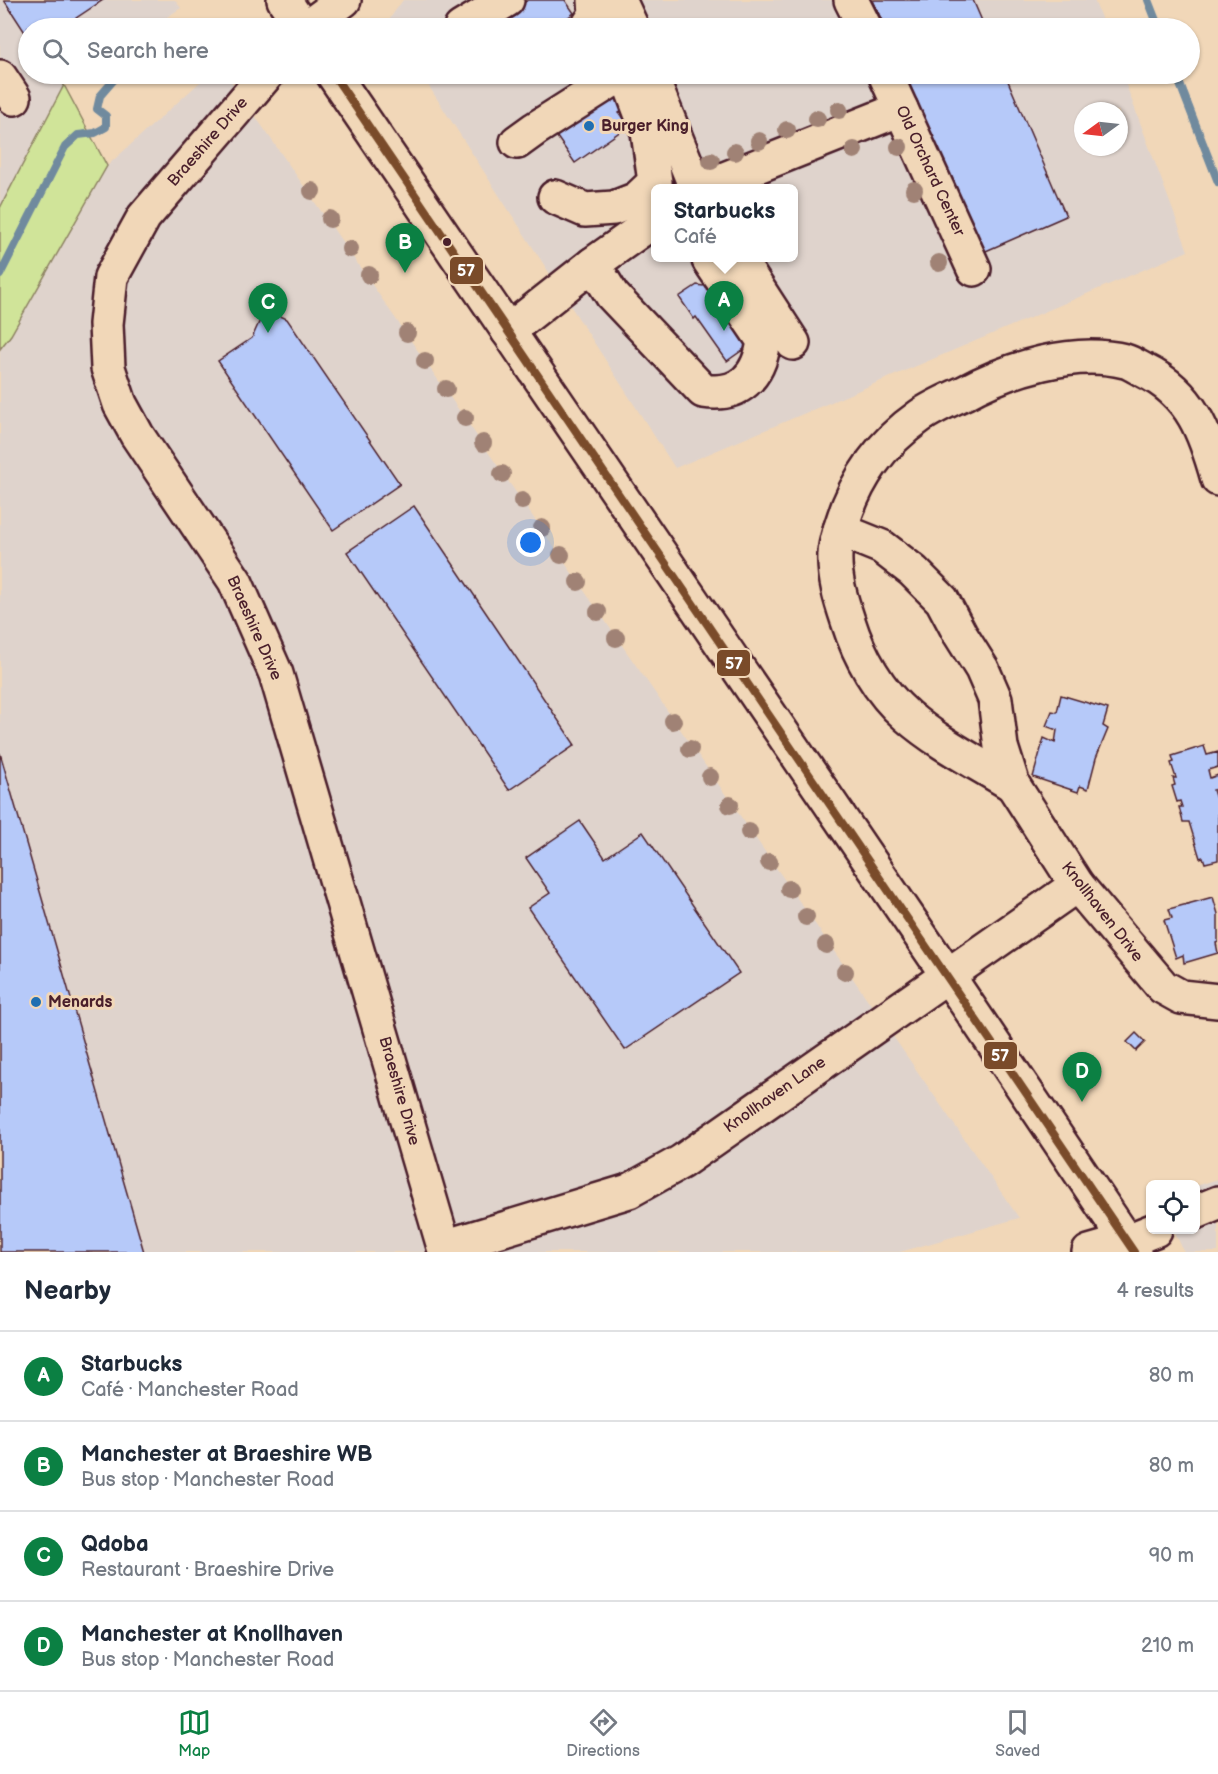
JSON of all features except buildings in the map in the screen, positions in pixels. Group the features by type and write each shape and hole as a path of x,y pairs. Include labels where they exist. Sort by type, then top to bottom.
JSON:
{"street":[{"path":"284,0 298,18"},
{"path":"319,18 344,0"},
{"path":"477,18 507,0"},
{"path":"593,18 596,14 595,0"},
{"path":"619,0 627,18"},
{"path":"851,0 860,18"},
{"name":"Braeshire Drive","path":"258,84 144,217 111,278 106,324 108,368 120,405 137,435 235,581 276,674 444,1247"},
{"path":"340,84 948,976 1138,1241 1089,1252"},
{"path":"517,142 605,84"},
{"path":"630,84 648,132 655,182 653,184"},
{"path":"654,84 694,184"},
{"name":"Old Orchard Center","path":"890,84 974,269"},
{"path":"714,184 901,109"},
{"path":"555,197 585,210 614,208 637,199 651,186"},
{"path":"508,331 593,264 651,223"},
{"path":"593,264 612,295 703,391 725,392 737,388 755,371 761,361 764,341 710,262"},
{"path":"741,262 793,343"},
{"name":"Knollhaven Drive","path":"1013,785 906,716 886,695 868,668 853,636 836,580 835,554 840,530 855,487 866,468 887,444 920,416 972,388 1016,369 1058,360 1096,358 1125,361 1156,376 1179,395 1194,414 1206,439 1218,479"},
{"name":"Knollhaven Drive","path":"840,530 882,547 913,571 942,600 982,669 995,699 1001,747 1013,785 1077,885 1163,987 1181,997 1218,1001"},
{"name":"Knollhaven Lane","path":"444,1247 629,1191 681,1162 1077,885"},
{"path":"1200,1210 1218,1203"}],"shaded area":[{"path":"0,0 175,0 181,8 166,18 18,18 18,84 66,84 0,208"},
{"path":"403,0 1094,0 1101,18 390,18"},
{"path":"198,84 233,84 1019,1218 900,1252 0,1252 0,349 11,335 107,166"},
{"path":"427,84 1126,84 1188,251 675,468"},
{"path":"1218,1179 1218,1252 1184,1252 1176,1234 1200,1234 1200,1185"}],"green space":[{"path":"64,85 107,166 11,335 0,349 0,208"}],"waterway":[{"path":"1148,0 1155,18"},
{"path":"0,275 65,147 78,135 95,133 106,127 106,116 97,109 100,96 110,84"},
{"path":"1180,84 1218,182"}],"transit line":[{"name":"57","path":"340,84 1134,1252"}],"place":[{"name":"Burger King","path":"589,126"},
{"name":"Manchester at Braeshire WB","path":"405,273"},
{"name":"Starbucks","path":"724,331"},
{"name":"Qdoba","path":"268,333"},
{"name":"Menards","path":"36,1002"},
{"name":"Manchester at Knollhaven","path":"1082,1102"}]}
